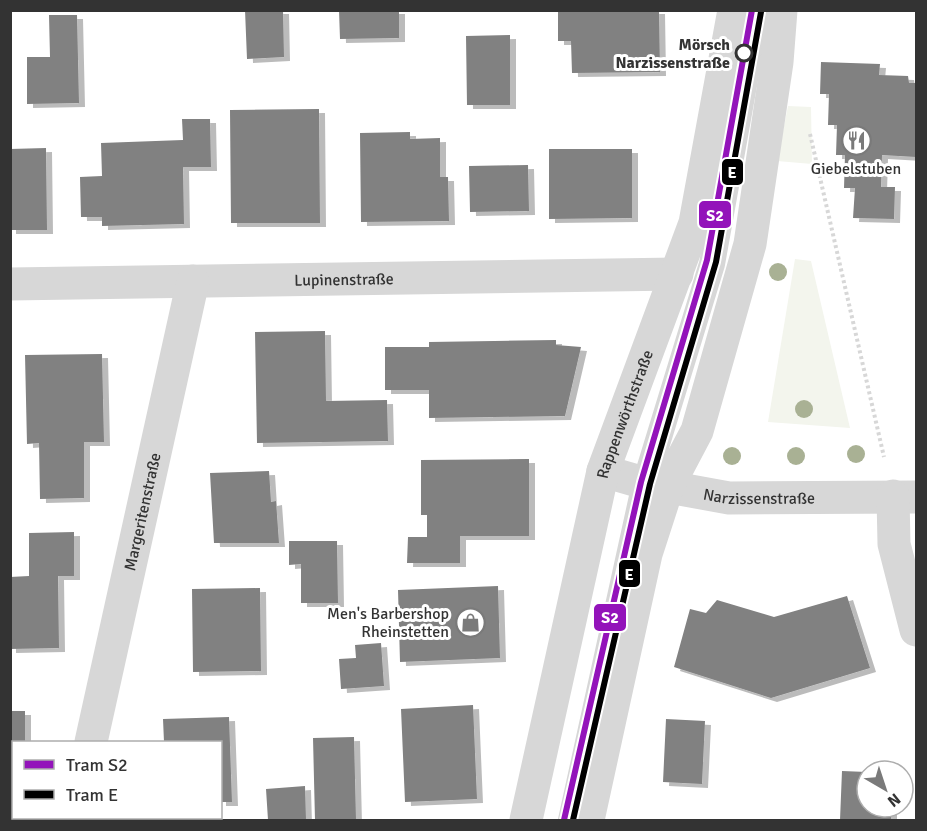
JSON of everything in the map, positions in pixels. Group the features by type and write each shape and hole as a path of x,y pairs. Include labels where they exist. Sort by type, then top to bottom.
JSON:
{"street":[{"path":"588,820 646,554 656,485 697,431 750,244 777,62 781,10"},
{"name":"Rappenwörthstraße","path":"526,820 603,471 695,223 744,23"},
{"name":"Lupinenstraße","path":"10,284 677,274"},
{"name":"Margeritenstraße","path":"91,741 194,281"},
{"name":"Narzissenstraße","path":"603,471 656,485 729,498 905,496"},
{"path":"905,496 894,544 916,630"}],"lane":[{"path":"571,820 712,264 744,10"},
{"path":"744,23 774,10"}],"path":[{"path":"807,122 905,496"}],"shaded area":[{"path":"788,106 811,107 812,164 777,161"},
{"path":"795,259 811,261 850,428 768,422"}],"building":[{"path":"245,10 283,10 284,57 247,59"},
{"path":"339,10 399,10 399,38 340,39"},
{"path":"558,10 659,10 660,72 572,73 571,41 558,41"},
{"path":"49,15 77,15 79,103 27,104 27,57 50,57"},
{"path":"510,35 510,105 467,105 466,36"},
{"name":"Giebelstuben","path":"821,62 880,64 879,75 908,76 909,83 916,83 916,157 882,155 881,187 895,187 894,219 853,218 855,188 844,188 845,155 836,155 837,125 828,125 829,94 820,94"},
{"path":"319,109 320,223 231,223 230,110"},
{"path":"182,119 210,119 211,167 183,167 184,224 102,226 102,217 81,217 80,177 102,176 101,143 183,140"},
{"path":"410,132 410,139 440,138 440,177 448,177 449,221 361,222 360,133"},
{"path":"46,148 47,230 10,230 10,149"},
{"path":"549,149 632,149 632,218 549,219"},
{"path":"528,165 529,211 470,212 469,166"},
{"path":"325,331 326,401 387,400 388,441 257,443 255,332"},
{"path":"556,340 556,345 581,347 565,416 429,418 429,390 385,390 385,347 429,347 429,342"},
{"path":"102,354 104,442 84,442 84,498 40,499 39,443 27,444 25,355"},
{"path":"529,459 529,536 460,536 460,563 407,563 408,537 427,537 427,515 421,515 421,460"},
{"path":"269,471 271,502 276,501 279,543 214,543 210,473"},
{"path":"74,532 74,576 58,576 59,648 10,649 10,577 29,576 29,533"},
{"path":"289,541 337,541 338,603 301,603 301,564 289,565"},
{"path":"498,586 500,658 400,662 398,590"},
{"path":"260,588 261,671 193,672 192,589"},
{"path":"847,596 870,668 771,698 674,667 690,609 706,613 717,600 774,617"},
{"path":"381,643 384,686 341,689 339,659 356,658 355,645"},
{"path":"473,705 477,799 405,802 401,709"},
{"path":"10,711 25,711 25,741 12,741 12,780 10,780"},
{"path":"229,717 232,802 222,802 222,741 164,741 163,719"},
{"path":"666,719 705,721 702,784 663,782"},
{"path":"354,737 356,820 315,820 313,738"},
{"path":"842,771 855,772 855,819 891,819 891,820 840,820"},
{"path":"305,786 306,820 268,820 266,789"}],"tram line":[{"name":"S2","path":"564,820 641,482 707,260 752,10"},
{"name":"E","path":"573,820 650,484 716,262 761,12"}],"place":[{"name":"Mörsch Narzissenstraße","path":"744,53"},
{"name":"Giebelstuben","path":"856,140"},
{"name":"Men's Barbershop Rheinstetten","path":"470,622"}]}
